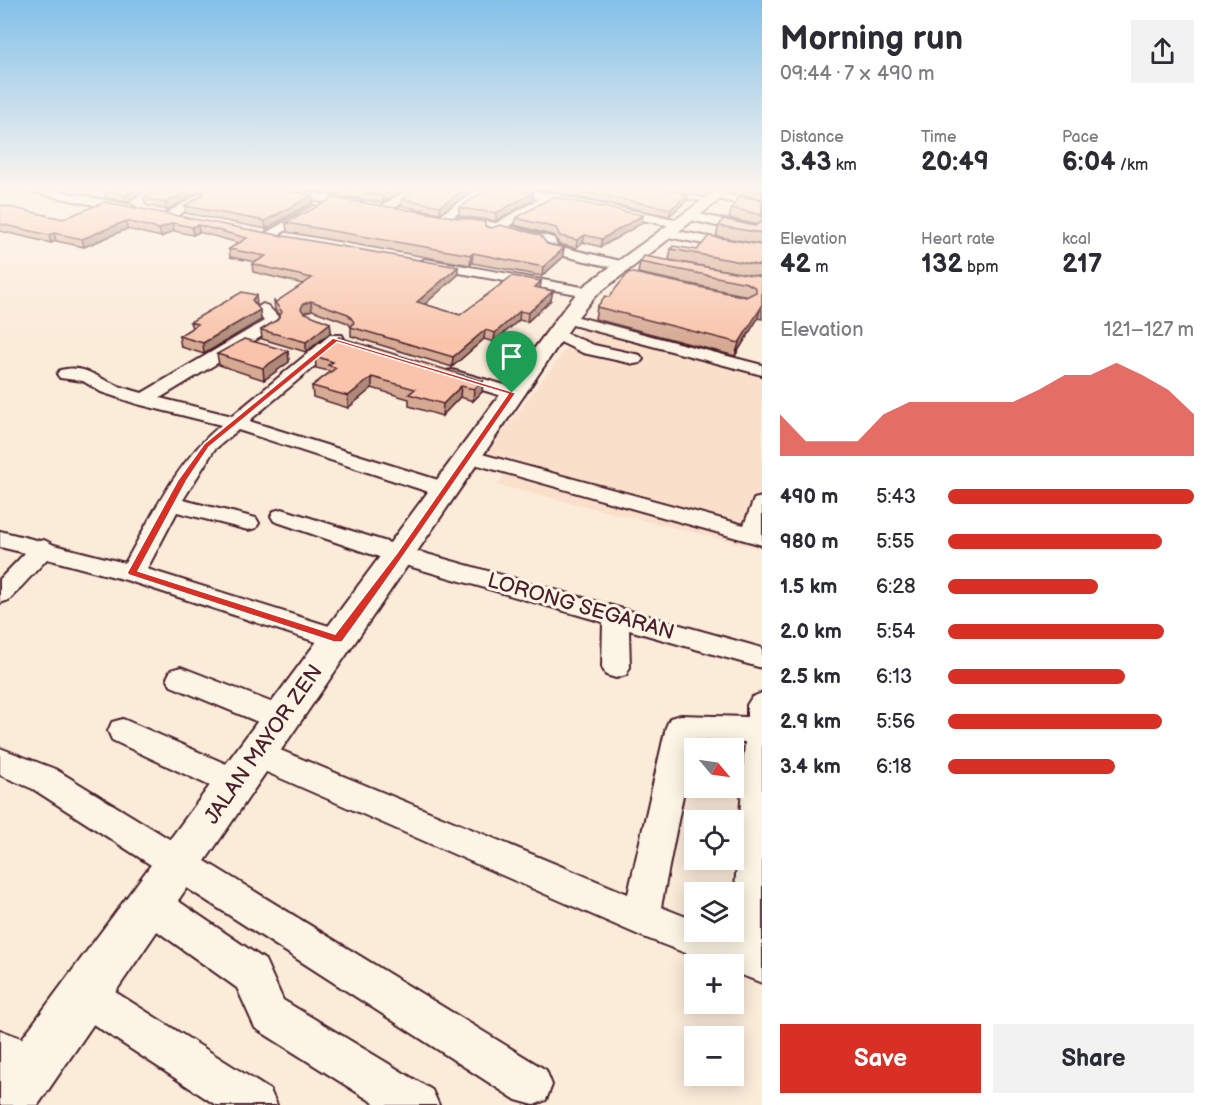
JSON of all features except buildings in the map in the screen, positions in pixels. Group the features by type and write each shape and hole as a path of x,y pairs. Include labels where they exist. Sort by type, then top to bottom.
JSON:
{"street":[{"path":"545,240 550,242 548,246 552,249 624,272"},
{"name":"JALAN MAYOR ZEN","path":"6,1105 18,1057 84,995 280,719 400,555 467,456 561,326 663,240"},
{"path":"745,240 762,251"},
{"path":"433,264 452,249"},
{"path":"410,260 433,264 624,272"},
{"path":"144,400 273,322 263,309"},
{"path":"561,326 590,349 634,359"},
{"path":"561,326 762,370"},
{"path":"132,573 170,502 207,446 338,336"},
{"path":"242,341 264,347"},
{"path":"286,354 309,360"},
{"path":"435,370 512,393"},
{"path":"66,374 88,376 107,388 144,400 237,423 444,489"},
{"path":"467,456 757,536 762,504"},
{"path":"170,502 248,523"},
{"name":"LORONG SEGARAN","path":"282,516 400,555 762,658"},
{"path":"0,539 45,548 132,573 338,639"},
{"path":"0,594 45,548"},
{"path":"616,616 616,667"},
{"path":"181,678 280,719"},
{"path":"257,754 641,918 755,961 761,717 681,727 641,918"},
{"path":"123,731 236,783"},
{"path":"0,761 44,779 531,1085"},
{"path":"149,903 250,974 269,1014 417,1105"},
{"path":"84,995 255,1105"}],"shaded area":[{"path":"585,324 762,371 762,549 498,485 507,470 480,462"}],"route":[{"path":"336,339 512,393 400,555 338,639 132,573 183,480 207,446 336,339"}]}
